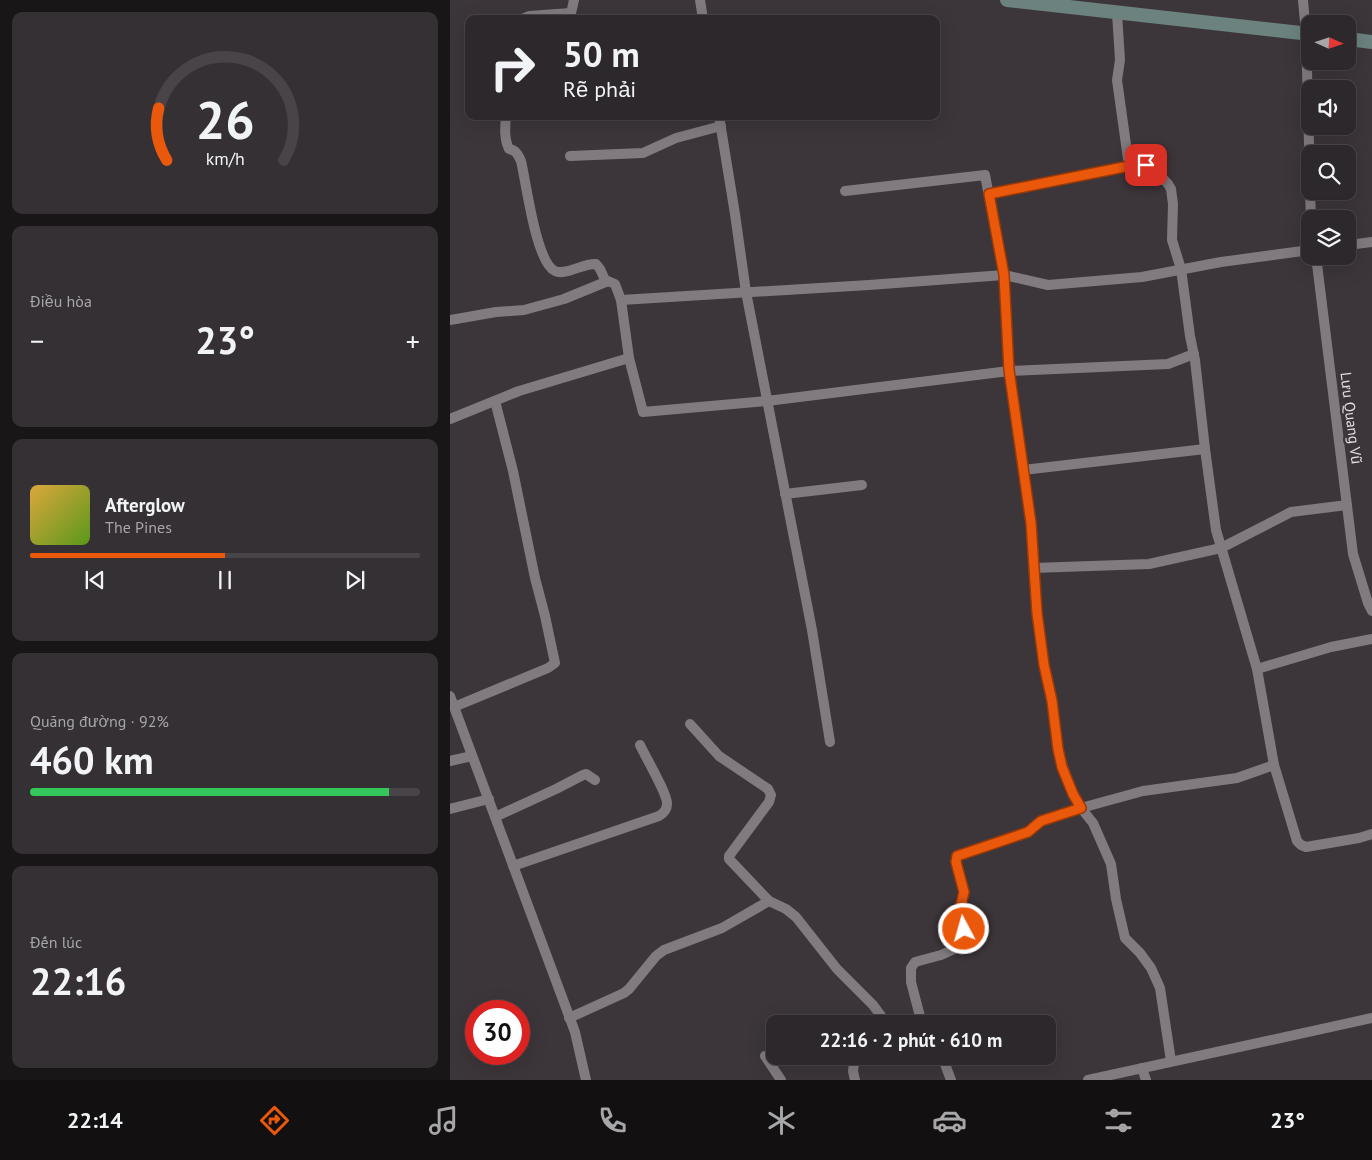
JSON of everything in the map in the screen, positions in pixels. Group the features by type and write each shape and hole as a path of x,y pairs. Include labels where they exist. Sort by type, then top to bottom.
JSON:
{"main road":[{"path":"1007,0 1301,33"},
{"path":"1356,40 1372,42"}],"street":[{"path":"570,15 574,0"},
{"path":"700,0 702,15"},
{"path":"1304,0 1306,15"},
{"path":"1117,13 1120,60 1117,80 1129,166"},
{"path":"1308,70 1310,145"},
{"path":"506,120 507,145 517,154 521,161 537,239 551,269 556,272 563,272 587,264 596,264 606,282"},
{"path":"570,156 643,153 720,121 746,292 812,630 830,742"},
{"path":"989,194 1129,166 1146,165 1152,166 1168,184 1173,204 1172,240 1181,269 1194,354 1212,505 1221,548 1257,670 1274,765 1297,841 1301,846 1306,847 1372,834"},
{"path":"844,191 985,175 1004,275 1009,370 1031,523 1033,568 1043,656 1052,701 1058,749 1066,779 1081,808 1093,823 1111,864 1116,899 1126,938 1151,968 1160,988 1171,1061"},
{"path":"1356,244 1372,242"},
{"path":"620,300 1004,275 1048,284 1142,277 1221,262 1301,251"},
{"name":"Lưu Quang Vũ","path":"1317,265 1353,554 1371,605"},
{"path":"450,320 496,312 524,310 564,299 608,281 615,284 620,300 629,358 644,412 767,401 1009,370 1168,364 1194,354"},
{"path":"450,419 519,391 629,358"},
{"path":"454,708 548,668 555,663 513,471 495,401"},
{"path":"1023,470 1205,449"},
{"path":"785,494 862,485"},
{"path":"1033,568 1149,564 1221,548 1291,512 1347,505"},
{"path":"1257,670 1331,647 1372,639"},
{"path":"450,696 575,1032 586,1080"},
{"path":"690,724 719,756 768,789 771,795 769,802 729,856 730,859 769,900 786,909 796,918 836,970 873,1005 880,1015"},
{"path":"513,866 663,814 666,810 667,799 640,745"},
{"path":"450,761 472,756"},
{"path":"920,1015 911,982 911,968 915,962 940,955 961,946 964,942 961,905 964,892 956,862 957,856 1028,832 1041,821 1081,808 1143,791 1238,778 1274,765"},
{"path":"495,817 583,775 586,774 595,780"},
{"path":"450,809 489,799"},
{"path":"569,1018 624,993 652,960 664,950 722,928 769,900"},
{"path":"1088,1080 1372,1018"},
{"path":"765,1056 781,1080"},
{"path":"854,1065 854,1080"},
{"path":"945,1065 951,1080"},
{"path":"1142,1068 1146,1080"}],"route":[{"path":"964,929 961,905 964,892 956,862 957,856 1028,832 1041,821 1081,808 1062,767 1052,701 1044,665 1037,613 1031,523 1009,370 1004,275 989,194 1129,166 1146,165"}]}
